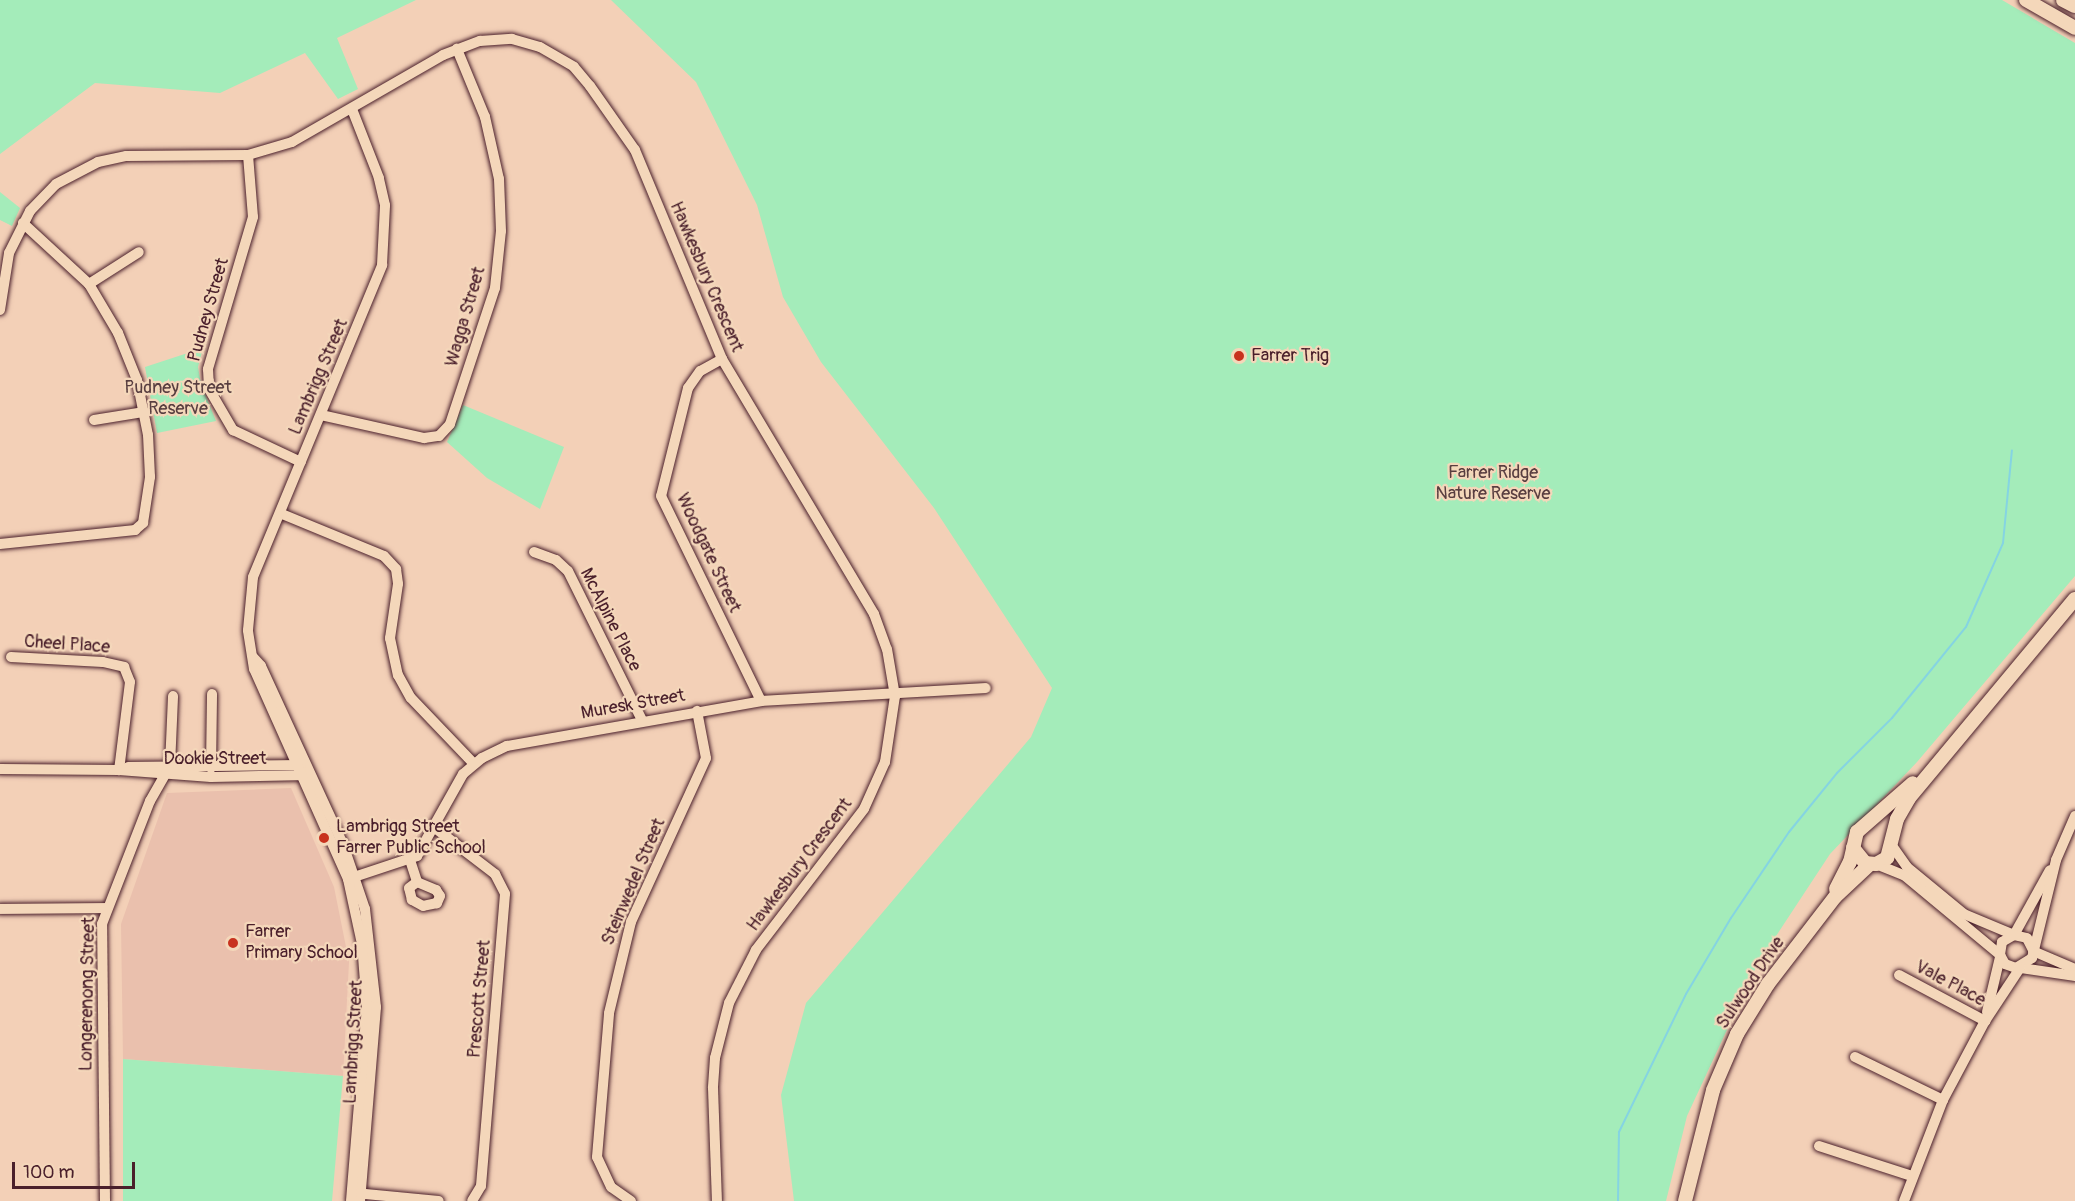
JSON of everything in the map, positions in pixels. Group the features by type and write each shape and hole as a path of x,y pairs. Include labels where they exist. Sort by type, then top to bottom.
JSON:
{"main road":[{"path":"2026,0 2075,28"},
{"path":"2063,0 2075,6"},
{"name":"Sulwood Drive","path":"1685,1201 1713,1090 1737,1034 1768,984 1835,897 1873,864 1887,858 1903,807 1930,771 1983,713 2075,599"},
{"name":"Sulwood Drive","path":"1835,897 1853,848 1854,837 1930,771"},
{"path":"1866,825 1884,827 1892,842"},
{"path":"1853,848 1861,860 1873,864"}],"street":[{"name":"Hawkesbury Crescent","path":"0,310 9,253 22,224 45,193 68,176 98,162 126,156 248,155 292,142 458,49 497,39 524,42 568,63 590,86 639,158 722,360 874,614 887,649 896,696 885,762 864,809 756,950 729,1002 715,1058 712,1088 717,1201"},
{"name":"Wagga Street","path":"321,415 424,438 439,436 450,424 495,288 501,231 499,179 486,117 458,49"},
{"name":"Lambrigg Street","path":"352,109 379,178 385,237 374,292 301,462 282,514 253,577 248,630 254,669 305,770 352,878 371,942 376,1007 356,1197"},
{"name":"Pudney Street","path":"248,155 253,217 208,369 209,389 233,430 301,462"},
{"path":"0,544 128,532 141,527 150,477 144,412 131,363 89,284 22,224"},
{"path":"89,284 139,252"},
{"name":"Woodgate Street","path":"722,360 693,378 662,496 761,700"},
{"path":"94,420 144,412"},
{"path":"282,514 384,556 396,569 398,584 390,638 398,675 411,698 474,764"},
{"name":"McAlpine Place","path":"534,552 556,560 568,571 642,720"},
{"name":"Cheel Place","path":"11,657 102,662 124,667 130,682 119,770"},
{"name":"Muresk Street","path":"352,878 410,860 426,847 456,784 474,764 507,746 761,700 896,696 986,688"},
{"path":"211,768 212,694"},
{"path":"170,766 173,696"},
{"name":"Steinwedel Street","path":"631,1201 611,1187 597,1157 610,1004 631,922 706,758 697,711"},
{"name":"Dookie Street","path":"0,770 119,770 170,766 305,770"},
{"name":"Longerenong Street","path":"105,1201 102,944 106,908 162,775 170,766"},
{"name":"Dookie Street","path":"119,770 162,775 305,770"},
{"path":"1985,1022 2002,942 2014,935 2071,836 2075,816"},
{"name":"Prescott Street","path":"435,828 495,874 505,894 481,1186 472,1201"},
{"path":"1892,842 1907,867 1964,914 2014,935 2027,938 2033,950 2075,969"},
{"path":"410,860 417,882"},
{"path":"1904,1201 1943,1100 1985,1022 2021,968 2030,961 2056,860"},
{"path":"1873,864 1905,876 2000,956 2008,966 2075,976"},
{"path":"0,909 106,908"},
{"name":"Vale Place","path":"1899,975 1985,1022"},
{"path":"1855,1057 1943,1100"},
{"path":"1819,1146 1912,1176"},
{"path":"356,1197 439,1201"}],"shaded area":[{"name":"Farrer Primary School","path":"291,788 334,887 349,962 343,1076 123,1059 121,924 167,793"}],"green space":[{"path":"0,0 416,0 337,38 358,89 338,99 305,53 220,93 95,83 0,154"},
{"name":"Farrer Ridge Nature Reserve","path":"611,0 2002,0 2075,43 2075,576 1917,762 1830,854 1757,965 1687,1116 1666,1201 794,1201 781,1095 806,1003 1031,737 1052,688 934,508 821,362 783,297 757,205 696,82"},
{"path":"0,192 20,208 12,226 0,220"},
{"name":"Pudney Street Reserve","path":"203,348 198,367 201,384 216,421 157,433 145,367"},
{"path":"463,405 564,447 540,509 487,478 447,442"},
{"path":"123,1059 343,1076 332,1201 123,1201"}],"waterway":[{"path":"1618,1201 1619,1132 1686,994 1731,918 1789,832 1837,773 1892,718 1966,627 2003,543 2012,450"}],"place":[{"name":"Farrer Trig","path":"1239,356"},
{"name":"Lambrigg Street Farrer Public School","path":"324,838"},
{"name":"Farrer Primary School","path":"233,943"}]}
